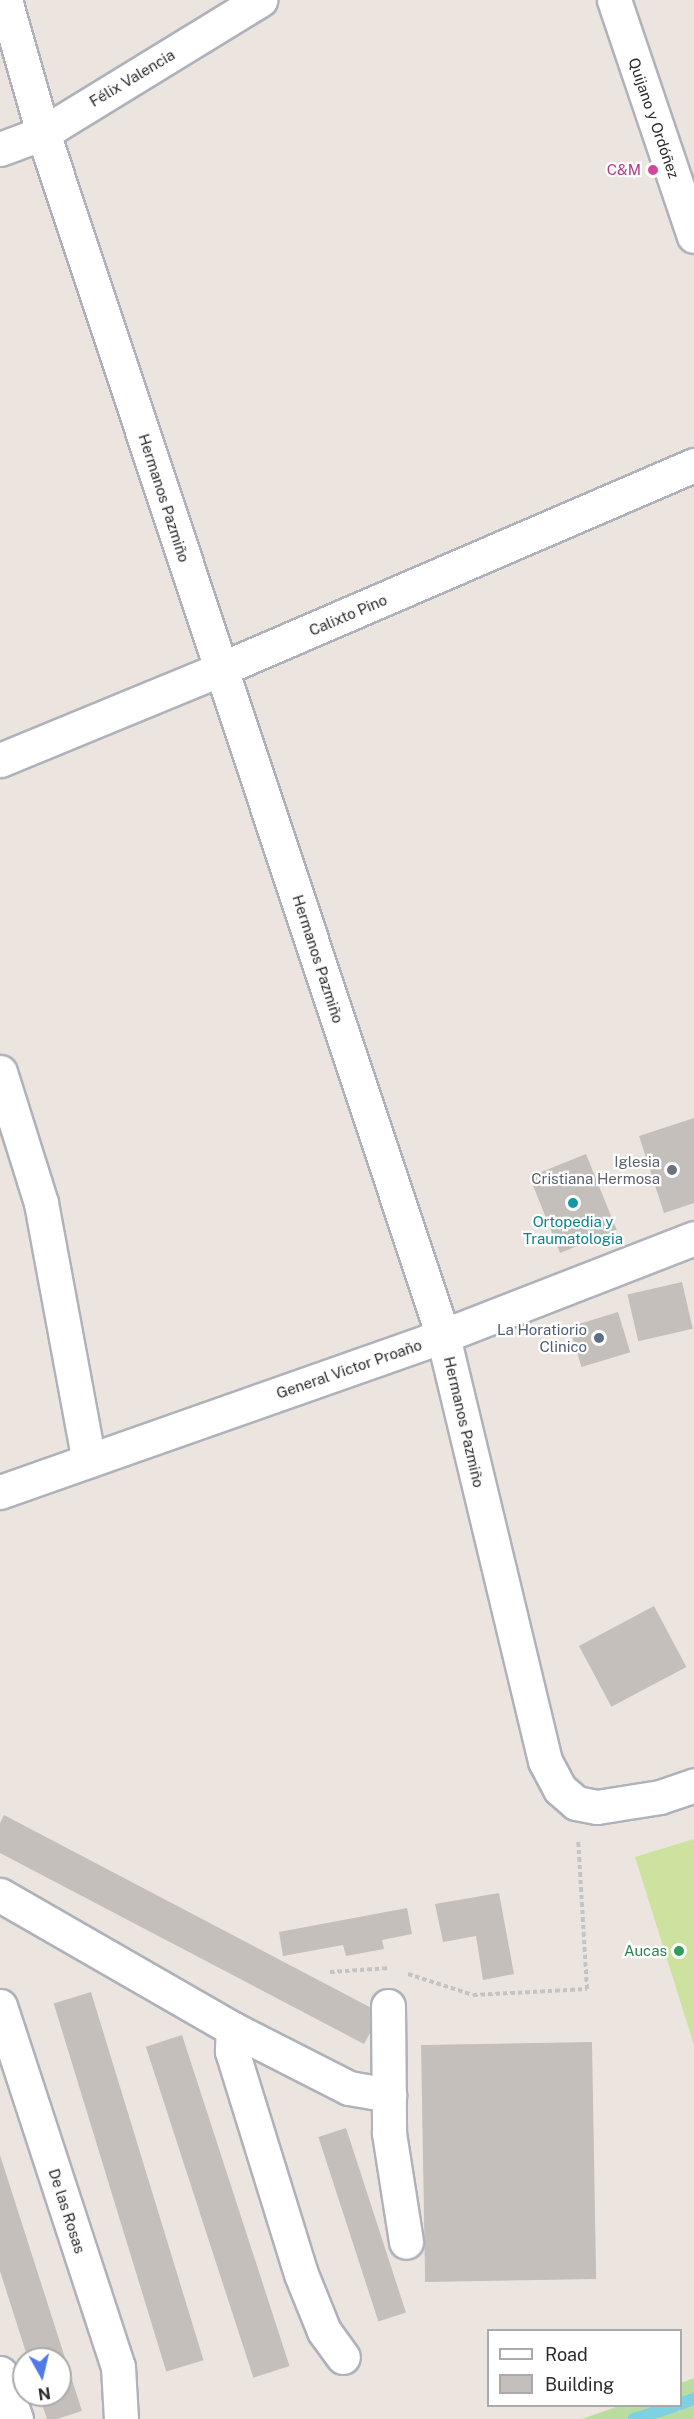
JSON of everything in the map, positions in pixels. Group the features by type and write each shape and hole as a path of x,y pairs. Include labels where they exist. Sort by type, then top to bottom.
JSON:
{"street":[{"name":"Hermanos Pazmiño","path":"5,0 43,133 443,1336 545,1761 560,1789 576,1803"},
{"name":"Félix Valencia","path":"0,149 43,133 260,0"},
{"name":"Quijano y Ordóñez","path":"614,0 694,236"},
{"name":"Calixto Pino","path":"0,760 221,669 694,465"},
{"path":"0,1072 41,1203 89,1461"},
{"name":"General Victor Proaño","path":"0,1492 443,1336 694,1238"},
{"path":"576,1803 597,1807 628,1804 694,1785"},
{"path":"0,1895 233,2029 349,2088 389,2095"},
{"name":"De las Rosas","path":"0,2006 118,2367 121,2419"},
{"path":"388,2006 390,2154 406,2241"},
{"path":"233,2029 231,2051 301,2274 324,2331 343,2357"},
{"path":"0,2373 16,2419"}],"path":[{"path":"405,1973 473,1995 587,1989 576,1803"},
{"path":"330,1972 383,1966 394,1970"}],"green space":[{"name":"Aucas","path":"694,1839 694,2045 635,1857"},
{"path":"694,2378 694,2419 582,2419 616,2407 682,2407 682,2383"}],"building":[{"name":"Iglesia Cristiana Hermosa","path":"694,1118 694,1203 664,1213 639,1136"},
{"name":"Ortopedia y Traumatologia","path":"586,1154 617,1230 560,1253 529,1177"},
{"path":"682,1282 693,1329 638,1341 627,1295"},
{"name":"La Horatiorio Clinico","path":"618,1312 630,1352 582,1367 569,1327"},
{"path":"654,1606 686,1667 611,1707 579,1646"},
{"path":"4,1815 381,2013 364,2044 0,1853 0,1823"},
{"path":"499,1893 514,1974 483,1980 476,1936 443,1942 435,1904"},
{"path":"407,1908 412,1934 382,1940 384,1949 346,1956 343,1945 283,1956 279,1932"},
{"path":"91,1992 204,2360 166,2372 54,2003"},
{"path":"182,2035 290,2366 253,2378 146,2047"},
{"path":"592,2042 596,2279 425,2282 421,2045"},
{"path":"346,2128 406,2313 378,2321 318,2137"},
{"path":"0,2155 62,2347 24,2347 0,2271"},
{"path":"72,2380 82,2411 57,2419 47,2419 43,2407 72,2407"}],"waterway":[{"path":"682,2403 694,2399"},
{"path":"634,2419 672,2407"}],"place":[{"name":"C&M","path":"653,170"},
{"name":"Iglesia Cristiana Hermosa","path":"672,1170"},
{"name":"Ortopedia y Traumatologia","path":"573,1203"},
{"name":"La Horatiorio Clinico","path":"599,1338"},
{"name":"Aucas","path":"679,1951"}]}
